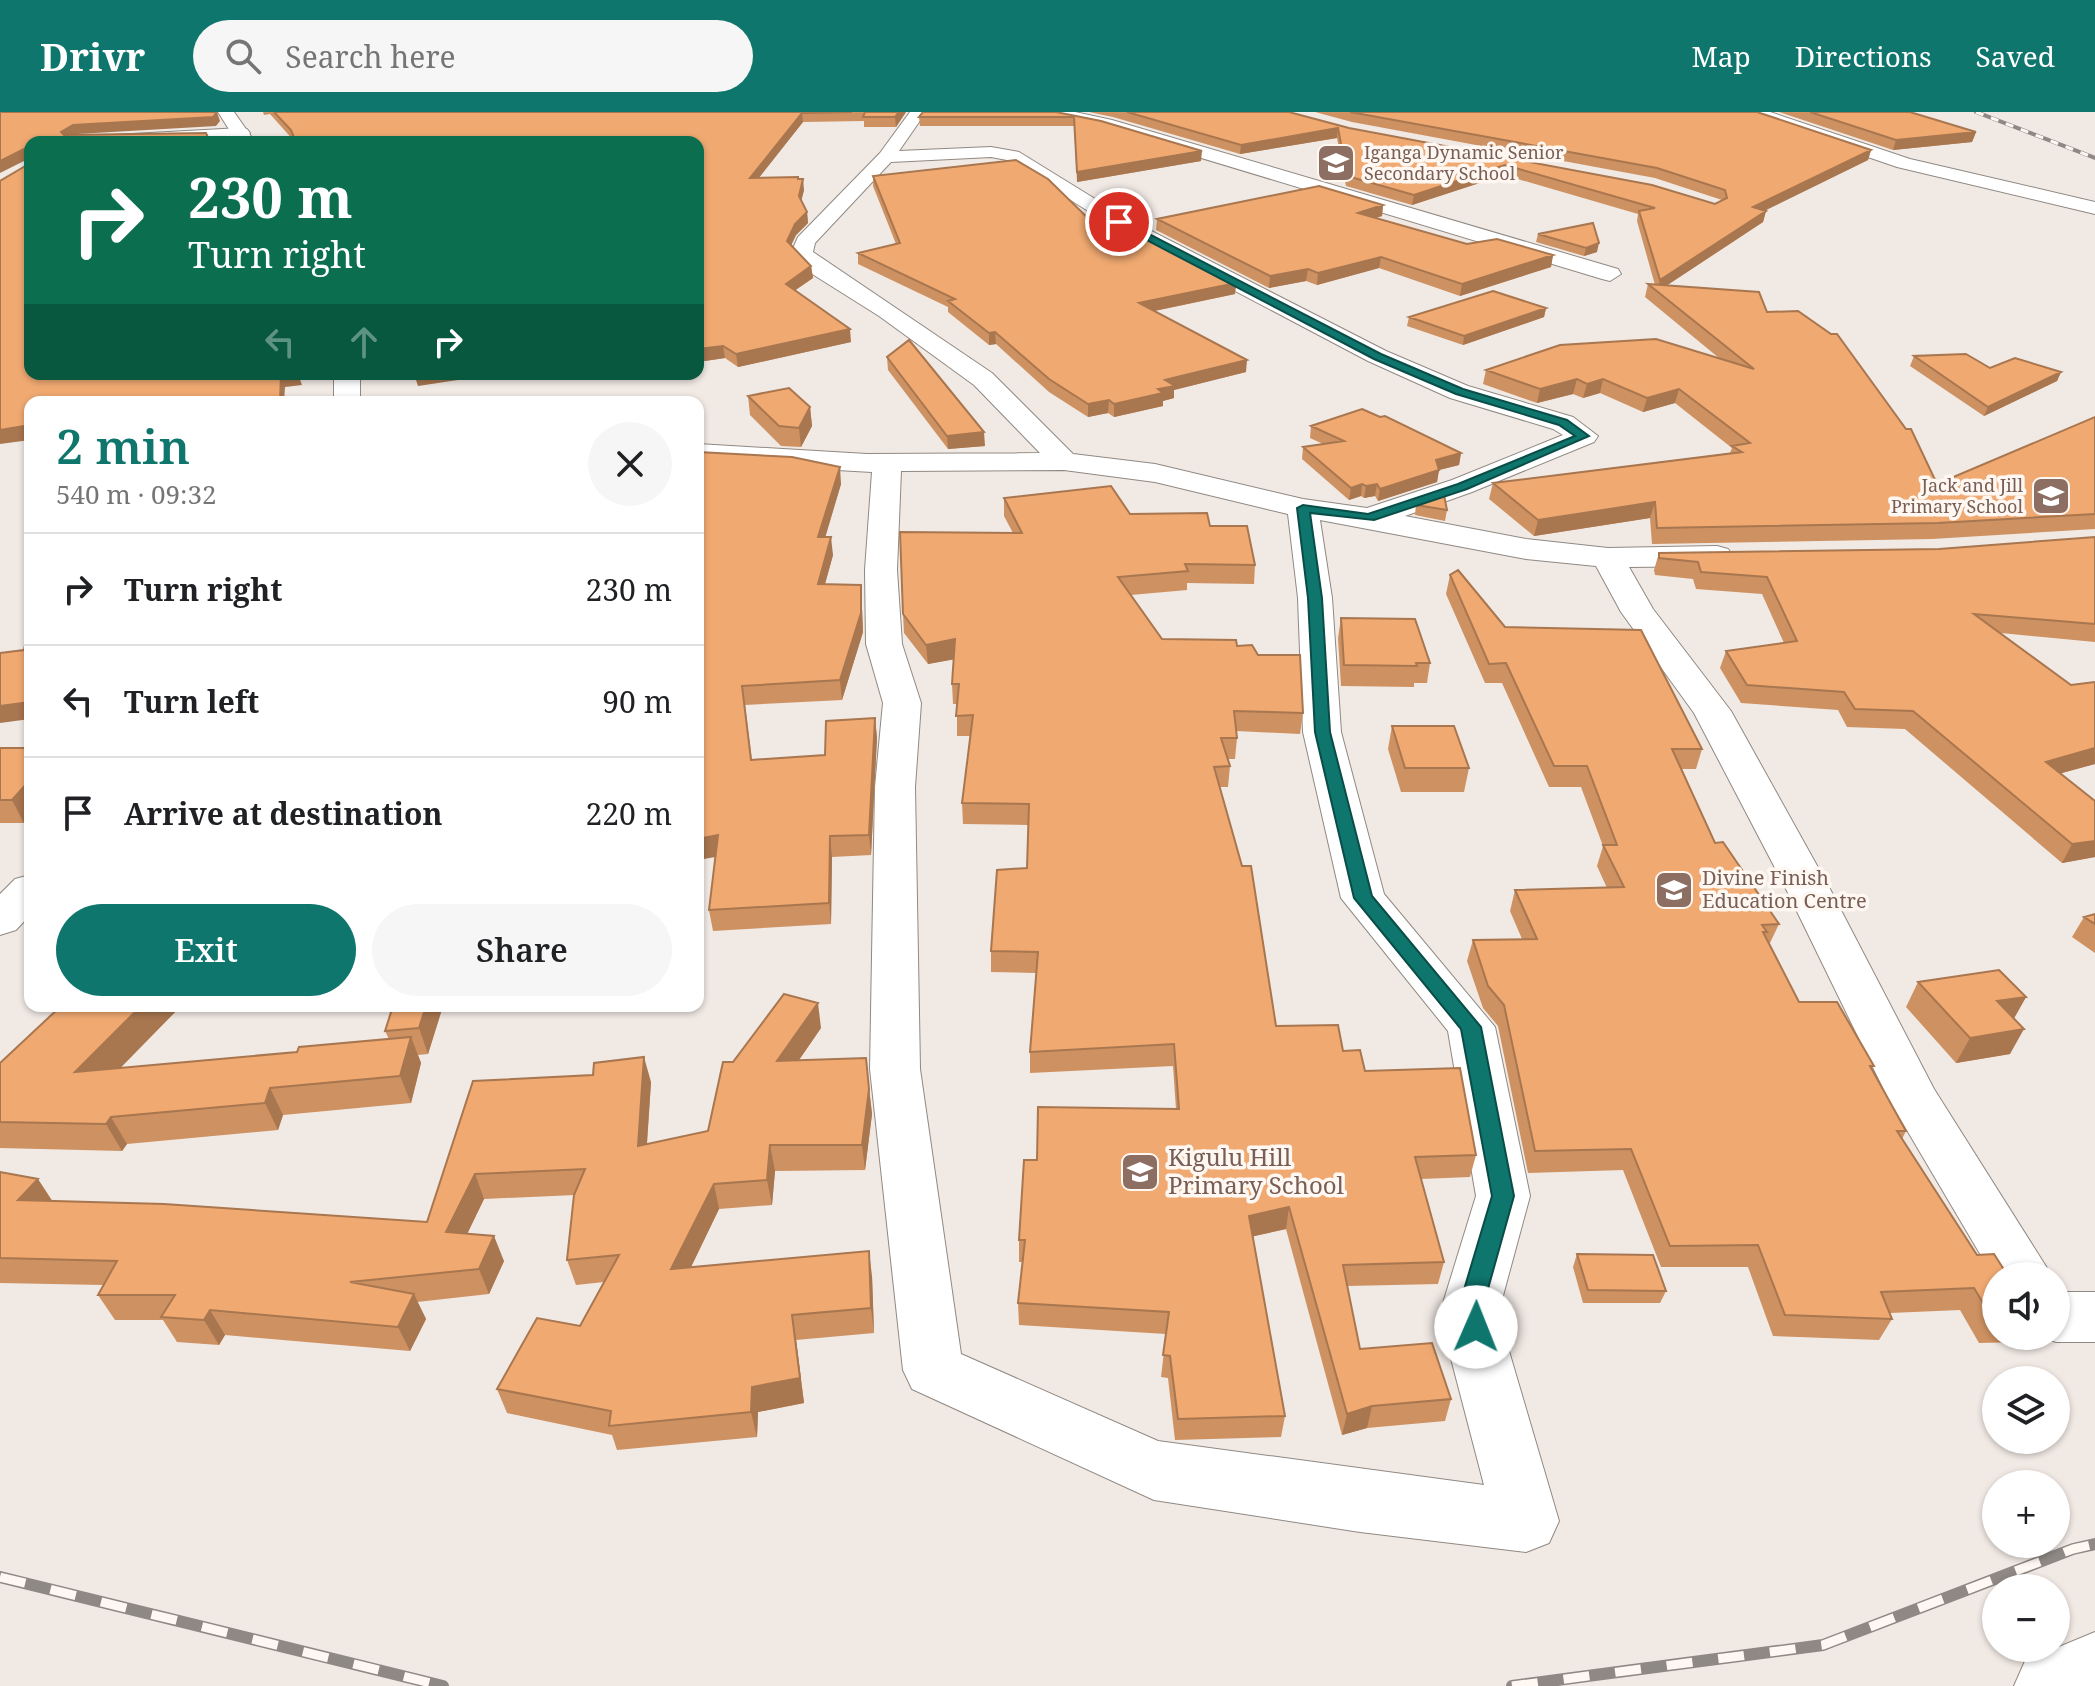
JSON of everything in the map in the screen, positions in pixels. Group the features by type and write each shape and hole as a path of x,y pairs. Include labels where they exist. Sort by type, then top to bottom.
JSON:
{"street":[{"path":"226,112 242,136"},
{"path":"918,112 886,157 805,241 802,253 817,267 887,311 983,379 1064,461"},
{"path":"1052,112 1106,124 1610,274"},
{"path":"1754,112 1904,163 2095,208"},
{"path":"886,157 991,152 1013,156 1119,222 1377,356 1459,392 1563,423 1584,436 1462,486 1369,518"},
{"path":"704,453 887,463 1064,461 1155,473 1303,508 1512,547 1608,558 1750,555"},
{"path":"887,463 881,570 884,644 902,703 895,787 895,1069 933,1370 1154,1470 1360,1501 1526,1521 1479,1351 1472,1303 1503,1196 1471,1027 1363,898 1322,732 1315,598 1303,508"},
{"path":"1608,558 1638,612 1712,711 1808,889 1913,1098 2014,1262"},
{"path":"0,920 24,895"},
{"path":"2070,1317 2095,1317"},
{"path":"2050,1686 2095,1667"}],"building":[{"path":"0,112 217,112 213,117 73,125 61,132 64,135 206,133 207,136 24,136 24,149 0,161"},
{"path":"274,112 852,112 802,113 750,178 803,179 799,196 807,212 795,224 787,241 811,266 786,284 850,329 736,354 723,346 704,348 704,136 293,136"},
{"path":"865,112 899,112 895,117 863,117"},
{"path":"923,112 1056,112 1101,121 1202,151 1077,172 1074,117 919,117"},
{"path":"1127,112 1289,112 1349,128 1652,185 1715,204 1727,198 1725,190 1657,168 1350,112 1757,112 1871,150 1753,207 1766,211 1660,280 1639,211 1655,208 1505,165 1414,195 1347,176 1338,128 1241,145"},
{"path":"1810,112 1910,112 1976,132 1896,140"},
{"path":"1016,160 1048,179 1101,231 1126,226 1236,283 1139,303 1247,360 1165,380 1175,386 1158,389 1163,393 1114,404 1109,400 1088,404 1049,379 995,332 989,333 948,301 955,299 858,253 900,243 873,176"},
{"path":"24,167 24,380 281,380 280,396 24,396 24,426 0,430 0,181"},
{"path":"1319,186 1383,205 1358,213 1467,244 1497,239 1553,255 1462,284 1381,257 1318,273 1308,269 1270,276 1157,219"},
{"path":"1593,223 1599,243 1586,248 1538,234"},
{"path":"1648,284 1759,292 1767,312 1798,311 1831,334 1837,334 1906,429 1911,429 1937,484 2095,417 2095,514 1938,523 1657,528 1655,502 1538,520 1493,483 1742,452 1732,446 1750,443 1679,389 1647,398 1603,379 1587,384 1577,379 1540,389 1486,370 1560,345 1656,339 1754,369"},
{"path":"1493,291 1546,308 1464,336 1409,317"},
{"path":"909,340 984,432 947,436 887,357"},
{"path":"1966,354 1990,368 2015,358 2061,372 1988,407 1914,356"},
{"path":"789,388 810,407 799,428 779,426 748,396"},
{"path":"1362,409 1380,417 1385,416 1461,453 1436,460 1439,470 1380,489 1377,484 1351,488 1303,447 1344,441 1311,426"},
{"path":"704,452 792,457 840,467 818,537 831,537 818,584 861,585 861,613 840,680 742,686 751,760 825,755 826,721 875,718 869,835 830,836 829,903 709,910 718,835 704,838"},
{"path":"1111,486 1130,514 1207,513 1210,526 1247,526 1255,565 1185,564 1188,571 1118,577 1162,639 1236,640 1237,646 1252,645 1258,655 1300,655 1303,713 1234,711 1237,738 1221,738 1230,766 1214,767 1242,866 1251,866 1276,1026 1338,1025 1343,1051 1360,1050 1365,1071 1460,1068 1476,1155 1415,1157 1444,1262 1343,1265 1360,1349 1432,1343 1451,1399 1372,1406 1347,1414 1289,1207 1249,1216 1285,1416 1178,1419 1170,1356 1163,1355 1169,1312 1018,1303 1025,1240 1019,1240 1024,1160 1037,1160 1038,1107 1179,1109 1174,1044 1030,1052 1038,952 991,951 997,870 1027,868 1029,804 962,803 973,715 956,716 959,684 952,684 955,639 926,645 903,614 900,532 1022,533 1004,498"},
{"path":"1444,495 1447,510 1416,505"},
{"path":"2095,537 2095,624 1974,614 2071,685 2095,682 2095,748 2046,762 2095,801 2095,841 2072,844 1913,711 1855,709 1844,692 1747,685 1726,651 1797,641 1767,577 1701,572 1698,562 1659,558 1659,553 1939,549"},
{"path":"1458,570 1505,627 1641,630 1702,749 1672,749 1715,843 1723,842 1779,924 1762,925 1767,932 1763,932 1799,1002 1837,1002 1874,1066 1870,1066 1906,1131 1897,1131 1977,1255 1994,1254 1999,1262 1982,1262 1982,1301 1974,1288 1881,1292 1892,1319 1785,1315 1758,1245 1670,1246 1631,1149 1535,1151 1504,1005 1488,986 1473,940 1537,939 1515,890 1624,887 1603,845 1617,845 1587,766 1554,766 1506,663 1489,664 1450,575"},
{"path":"1341,618 1415,619 1430,663 1416,663 1417,666 1344,665"},
{"path":"24,650 24,703 0,706 0,653"},
{"path":"1392,726 1454,726 1469,768 1405,768"},
{"path":"0,748 24,748 24,787 12,800 0,800"},
{"path":"2095,914 2095,924 2084,917"},
{"path":"1999,970 2026,997 1997,1001 2024,1029 1970,1038 1918,982"},
{"path":"784,994 818,1003 777,1061 866,1058 869,1089 862,1145 770,1145 767,1180 714,1184 671,1269 869,1251 871,1308 792,1315 800,1378 752,1387 751,1412 609,1426 611,1411 497,1389 537,1318 580,1326 619,1255 567,1260 574,1195 585,1169 475,1174 446,1232 494,1236 479,1269 350,1282 414,1294 398,1327 210,1310 204,1320 161,1317 175,1295 98,1295 117,1261 0,1258 0,1172 38,1179 18,1200 164,1204 427,1222 473,1081 593,1075 594,1063 644,1057 638,1146 708,1131 723,1062 733,1062"},
{"path":"55,1012 135,1012 75,1072 297,1052 299,1047 411,1037 400,1076 270,1088 265,1103 111,1117 106,1124 0,1122 0,1063"},
{"path":"391,1012 424,1012 419,1028 385,1031"},
{"path":"1577,1254 1653,1255 1666,1291 1588,1290"}],"railway":[{"path":"1976,112 2095,158"},
{"path":"1512,1686 1823,1645 2073,1549 2095,1544"},
{"path":"0,1577 443,1686"}],"place":[{"name":"Iganga Dynamic Senior Secondary School","path":"1336,163"},
{"name":"Jack and Jill Primary School","path":"2051,496"},
{"name":"Divine Finish Education Centre","path":"1674,890"},
{"name":"Kigulu Hill Primary School","path":"1140,1172"}],"route":[{"path":"1119,222 1377,356 1459,392 1563,423 1584,436 1462,486 1369,518 1303,508 1315,598 1322,732 1363,898 1471,1027 1503,1196 1472,1303 1476,1327"}]}
